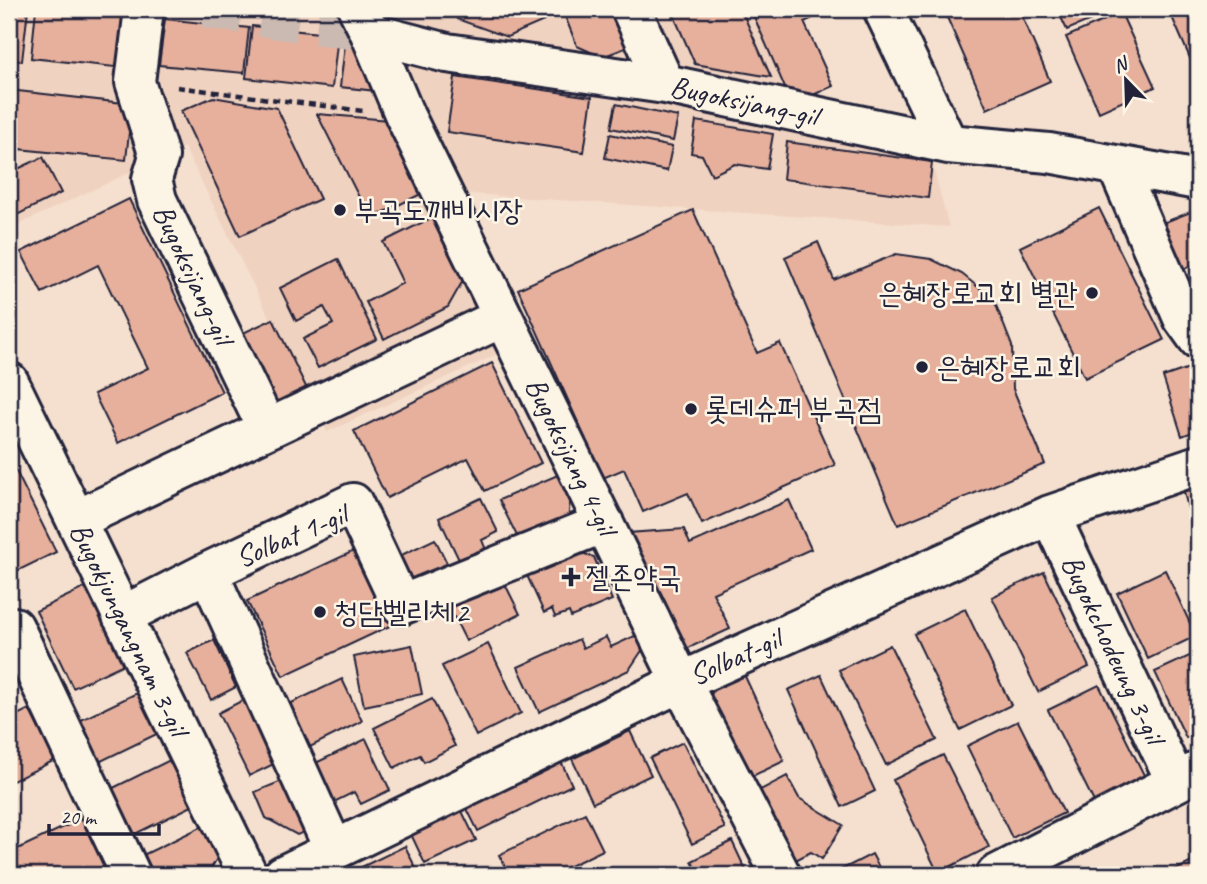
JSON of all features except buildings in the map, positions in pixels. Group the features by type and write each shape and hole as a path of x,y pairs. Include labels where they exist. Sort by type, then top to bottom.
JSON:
{"street":[{"name":"Bugoksijang-gil","path":"144,9 135,82 159,156 152,179 157,200 259,412"},
{"path":"364,21 403,9"},
{"path":"631,9 665,84"},
{"path":"883,9 948,144"},
{"name":"Bugoksijang-gil","path":"364,21 447,53 665,84 948,144 1049,153 1198,180"},
{"name":"Bugoksijang 4-gil","path":"364,21 405,116 681,682 781,875"},
{"path":"1117,166 1183,318 1198,339"},
{"path":"76,520 503,317"},
{"name":"Bugokjungangnam 3-gil","path":"9,382 248,875"},
{"name":"Solbat-gil","path":"283,875 681,682 1050,515 1198,465"},
{"name":"Solbat 1-gil","path":"334,850 208,572 353,503 401,605 604,523"},
{"name":"Bugokchodeung 3-gil","path":"996,875 1187,776 1050,515"},
{"path":"122,616 208,572"},
{"path":"14,627 131,875"}],"path":[{"path":"135,82 405,116"}],"shaded area":[{"name":"부곡도깨비시장","path":"9,9 752,9 792,97 923,128 949,227 457,193 522,343 327,432 184,147 9,229"}],"tunnel":[{"path":"204,9 370,33"}],"place":[{"name":"부곡도깨비시장","path":"340,210"},
{"name":"은혜장로교회 별관","path":"1092,293"},
{"name":"은혜장로교회","path":"922,367"},
{"name":"롯데슈퍼 부곡점","path":"691,409"},
{"name":"젤존약국","path":"571,577"},
{"name":"청담벨리체2","path":"320,612"}]}
